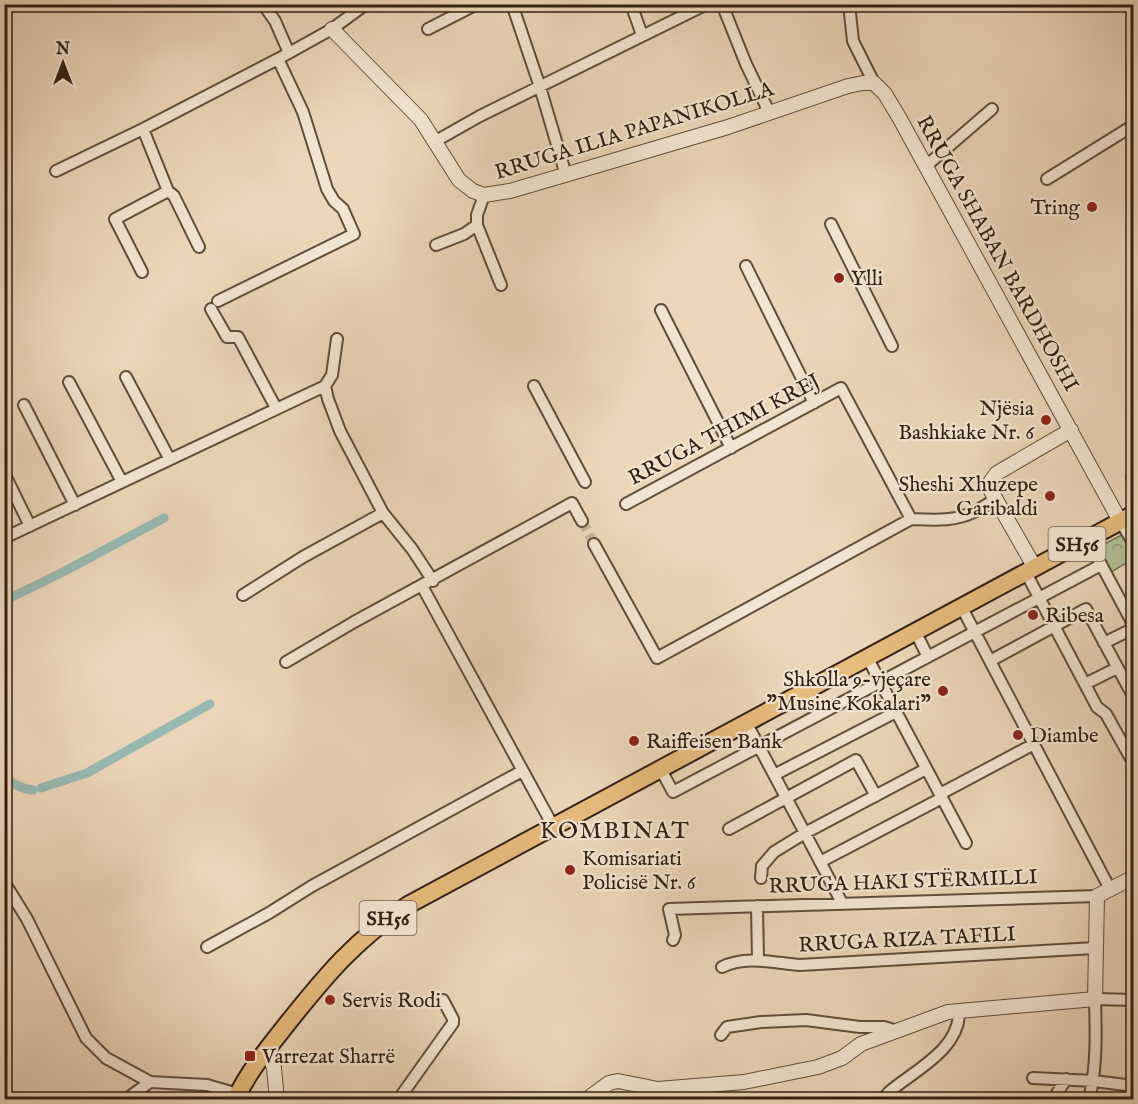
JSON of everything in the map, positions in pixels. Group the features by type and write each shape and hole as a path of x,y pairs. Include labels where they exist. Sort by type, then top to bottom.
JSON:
{"main road":[{"name":"SH56","path":"236,1097 267,1049 329,971 374,928 408,905 1127,518"}],"street":[{"path":"263,4 275,21 288,53"},
{"path":"56,171 278,59 332,29 366,4"},
{"path":"428,29 477,4"},
{"path":"512,4 566,175"},
{"path":"631,4 642,35"},
{"path":"434,142 480,116 707,4"},
{"path":"722,4 746,64 769,112"},
{"name":"RRUGA SHABAN BARDHOSHI","path":"849,4 853,41 874,83 885,94 926,166 1071,430 1127,518"},
{"name":"RRUGA ILIA PAPANIKOLLA","path":"332,29 420,120 459,180 473,191 484,195 510,191 566,175 848,86 874,83"},
{"path":"276,408 238,337 227,337 214,305 354,234 343,209 334,201 327,189 303,112 278,59"},
{"path":"926,166 992,110"},
{"path":"1047,179 1134,124"},
{"path":"143,129 168,191 174,196 199,247"},
{"path":"142,272 114,219 168,191"},
{"path":"484,195 477,215 477,225 501,285"},
{"path":"831,224 892,346"},
{"path":"436,245 464,234 477,225"},
{"path":"746,266 814,403"},
{"path":"661,310 731,448"},
{"path":"4,538 325,386 332,375 337,339"},
{"path":"126,377 170,458"},
{"path":"69,382 122,482"},
{"path":"325,386 340,430 383,513 412,549 433,581"},
{"path":"534,386 585,482"},
{"name":"RRUGA THIMI KREJ","path":"626,504 841,388 911,519"},
{"path":"24,405 75,505"},
{"path":"1071,430 993,476 990,485 1054,626 1097,707 1107,714 1134,764"},
{"path":"4,473 30,526"},
{"path":"594,544 657,658 911,519 942,521 963,518 996,499"},
{"path":"286,662 354,622 433,581 572,503 582,521"},
{"path":"243,595 303,557 383,513"},
{"path":"1127,518 1134,544"},
{"path":"1087,538 1134,627 1104,644"},
{"path":"660,768 673,792 1101,566"},
{"path":"422,586 553,826"},
{"path":"961,606 1110,889"},
{"path":"990,661 1086,609 1134,698"},
{"path":"915,631 928,657"},
{"path":"867,657 966,843"},
{"path":"1085,684 1118,668"},
{"path":"806,690 819,715"},
{"path":"774,775 896,712"},
{"path":"746,722 842,903"},
{"path":"820,862 1034,744"},
{"path":"729,829 856,760 876,796"},
{"path":"761,878 762,866 769,857 805,833 926,769"},
{"path":"207,947 312,886 522,771"},
{"name":"RRUGA HAKI STËRMILLI","path":"674,940 669,909 1096,896 1134,877"},
{"path":"4,882 27,919 86,1038 106,1058 150,1082 207,1085 236,1097"},
{"path":"1089,1100 1094,1081 1096,1049 1096,896"},
{"path":"757,906 758,960"},
{"name":"RRUGA RIZA TAFILI","path":"722,967 758,960 800,965 1095,948"},
{"path":"586,1100 609,1083 618,1081 658,1089 744,1082 801,1071 842,1058 855,1047 948,1012 1095,999 1134,1000"},
{"path":"398,1100 453,1023 443,1000"},
{"path":"882,1100 948,1044 957,1025 959,1010"},
{"path":"721,1035 727,1027 793,1020 860,1027 884,1027 897,1031"},
{"path":"267,1049 274,1068 277,1100"},
{"path":"1033,1077 1134,1086"},
{"path":"1053,1100 1066,1079"},
{"path":"125,1100 150,1082"}],"green space":[{"path":"1127,532 1133,544 1133,559 1106,575 1093,550"}],"waterway":[{"path":"4,601 164,518"},
{"path":"41,788 87,773 210,704"},
{"path":"4,775 17,785 33,790"}],"tunnel":[{"path":"582,521 594,544"}],"place":[{"name":"Tring","path":"1092,207"},
{"name":"Ylli","path":"839,278"},
{"name":"Njësia Bashkiake Nr. 6","path":"1046,420"},
{"name":"Sheshi Xhuzepe Garibaldi","path":"1050,496"},
{"name":"Ribesa","path":"1033,615"},
{"name":"Shkolla 9-vjeçare \"Musine Kokalari\"","path":"943,691"},
{"name":"Diambe","path":"1018,735"},
{"name":"Raiffeisen Bank","path":"634,741"},
{"name":"Komisariati Policisë Nr. 6","path":"570,870"},
{"name":"Servis Rodi","path":"330,1000"},
{"name":"Varrezat Sharrë","path":"250,1056"}],"district":[{"name":"KOMBINAT","path":"615,830"}]}
